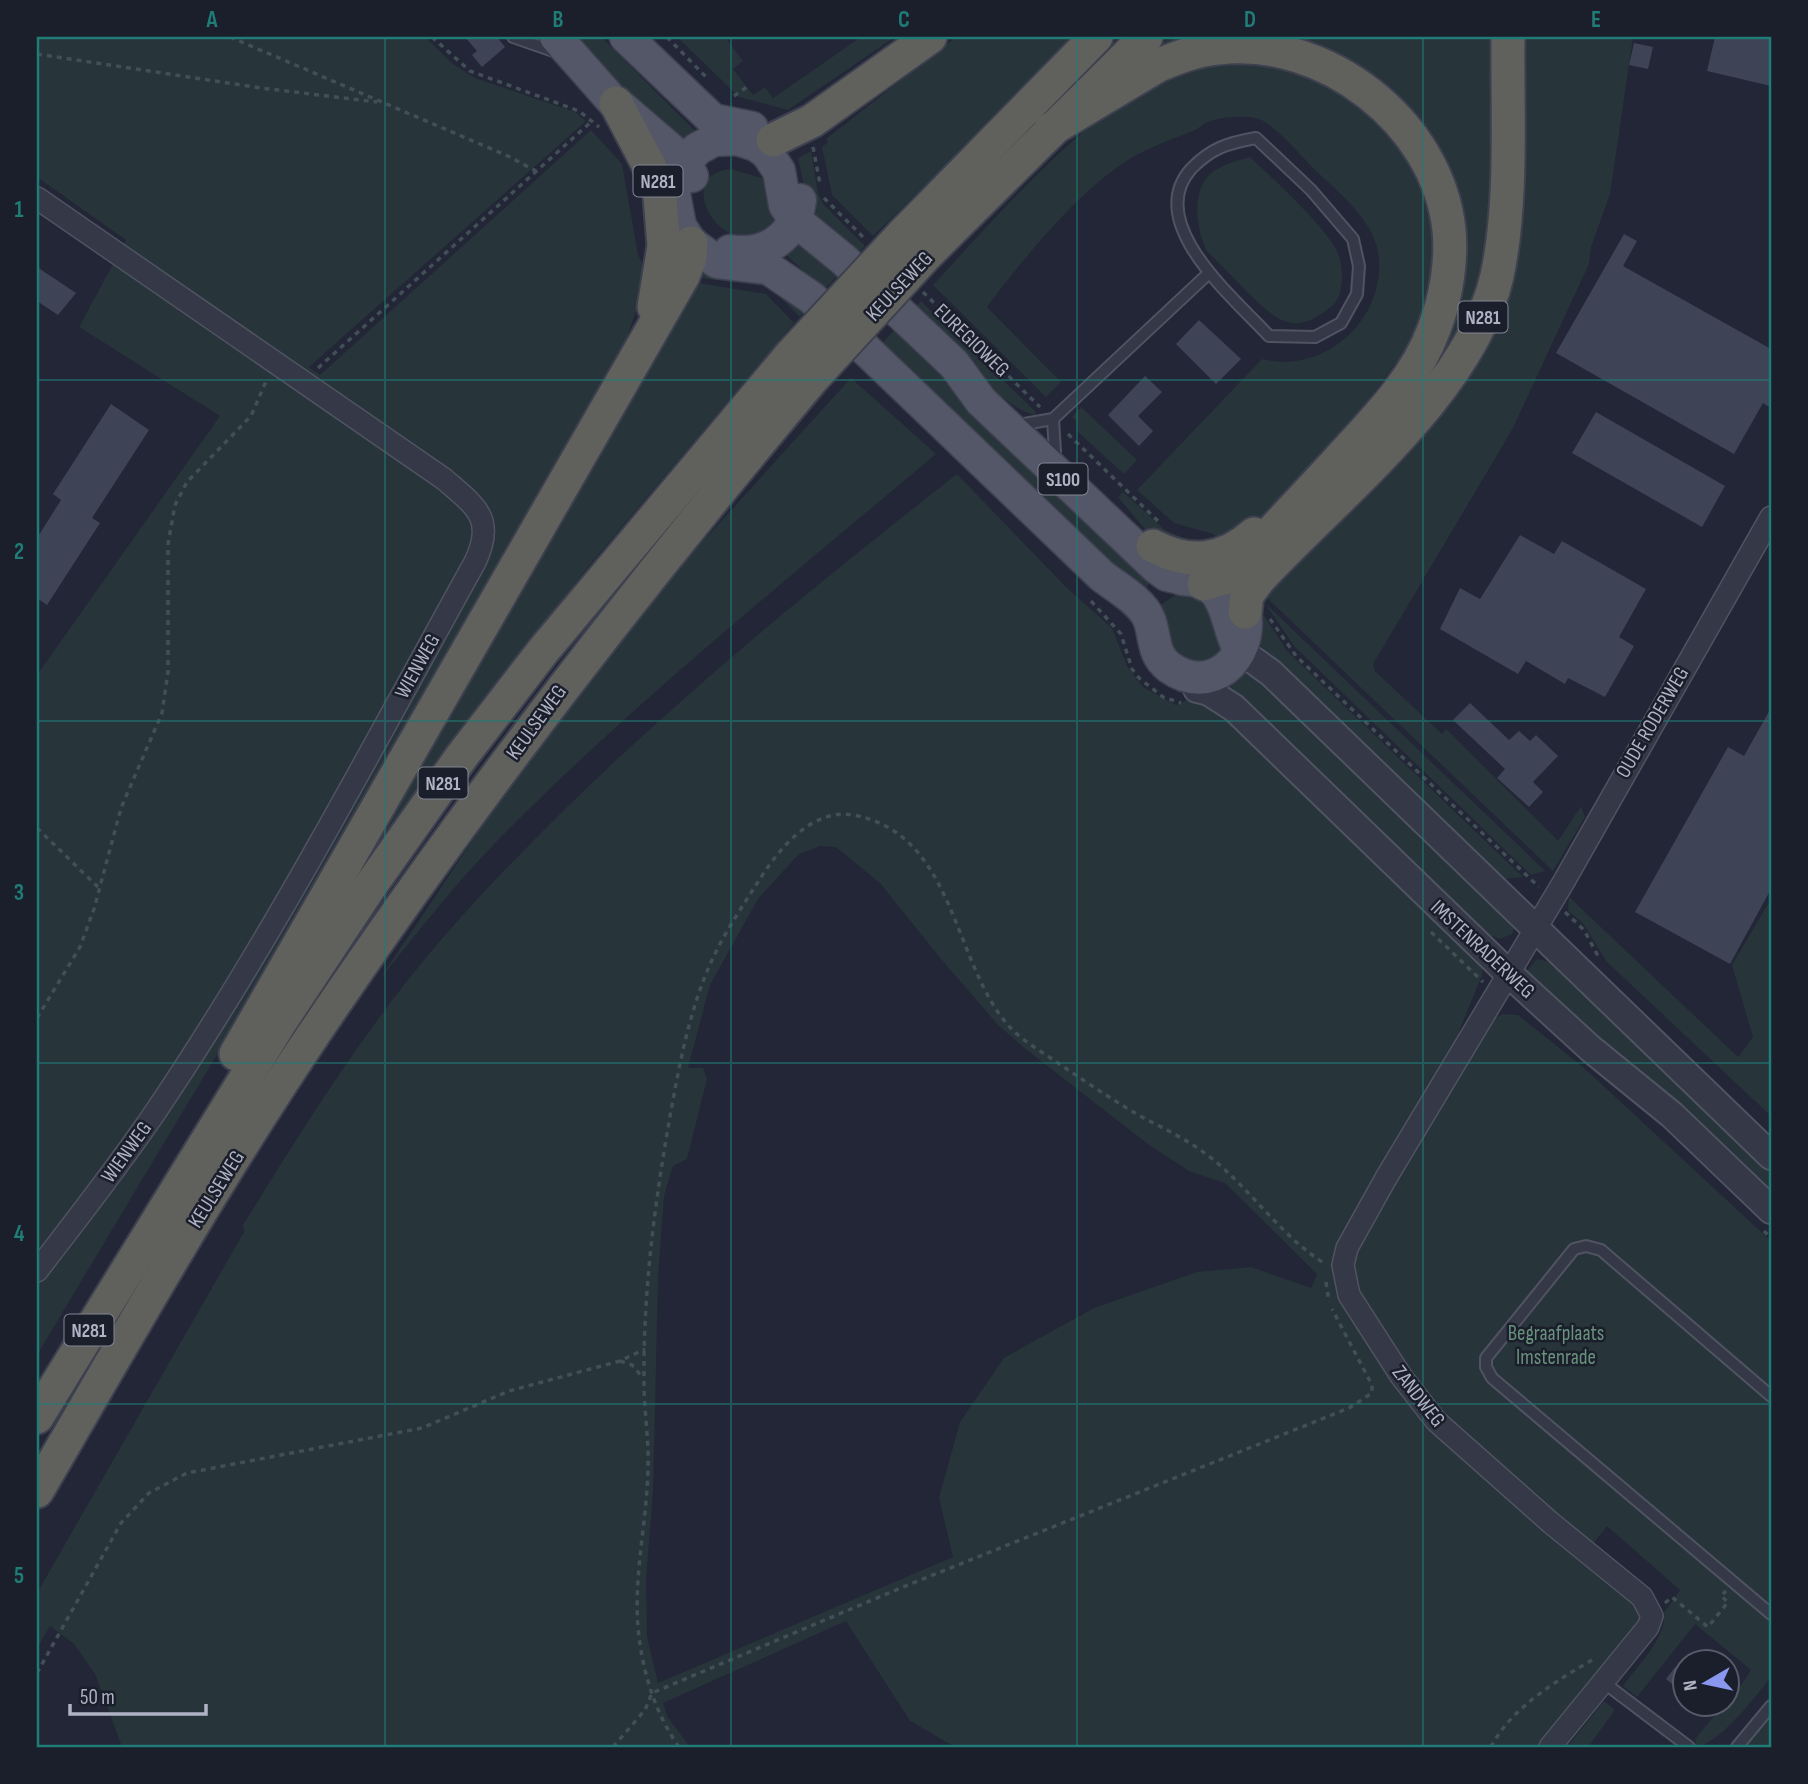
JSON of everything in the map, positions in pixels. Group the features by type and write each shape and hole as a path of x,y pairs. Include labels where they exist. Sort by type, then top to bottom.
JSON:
{"highway":[{"path":"756,130 789,122 824,101 876,78 930,37"},
{"name":"KEULSEWEG","path":"37,1417 286,1012 462,756 610,569 915,245 1096,37"},
{"name":"KEULSEWEG","path":"915,245 1051,130 1146,37"},
{"name":"N281","path":"1246,622 1432,398 1464,355 1484,315 1496,278 1503,241 1508,37"},
{"name":"N281","path":"1051,130 1157,66 1217,48 1260,48 1321,64 1356,83 1395,117 1420,151 1440,194 1448,229 1447,279 1434,328 1423,353 1392,400 1233,572 1194,582"},
{"path":"756,130 839,123 876,78"},
{"name":"N281","path":"604,112 659,185 664,246 649,333"},
{"name":"N281","path":"141,1244 252,1023 683,276 690,258 691,243"},
{"name":"KEULSEWEG","path":"37,1491 177,1251 308,1043 571,674 802,367"},
{"name":"N281","path":"1159,537 1173,556 1203,559 1233,550 1261,527 1284,519"}],"main road":[{"path":"556,37 580,64 604,112 670,169 684,174"},
{"path":"606,37 698,127 756,130"},
{"path":"626,37 713,120 756,130"},
{"path":"691,243 676,215 684,174 702,145 756,130"},
{"path":"684,174 722,154 736,154 762,165 756,130"},
{"name":"S100","path":"756,130 799,179 797,211"},
{"name":"S100","path":"684,174 688,207 704,235 732,251 755,258 812,298 1102,576 1138,617 1149,619 1155,649 1168,666 1177,672 1198,676 1219,672 1246,622"},
{"path":"755,258 785,236 797,211"},
{"name":"EUREGIOWEG","path":"797,211 857,252 954,364 982,401 1156,567 1167,575 1194,582"},
{"name":"S100","path":"691,243 717,262 755,258"},
{"name":"S100","path":"954,364 1038,421 1055,452 1159,537"},
{"path":"1191,697 1151,672 1138,650 1138,617 1163,584 1194,582"},
{"name":"S100","path":"1194,582 1225,604 1231,632 1246,622"}],"street":[{"name":"WIENWEG","path":"37,198 444,479 474,505 482,517 483,545 320,841 238,978 154,1114 37,1271"},
{"name":"OUDE RODERWEG","path":"1503,983 1771,517"},
{"path":"1246,622 1271,673 1771,1156"},
{"name":"IMSTENRADERWEG","path":"1191,697 1209,692 1234,708 1503,983 1591,1049 1672,1115 1771,1210"},
{"path":"1343,1265 1347,1248 1386,1178 1503,983"},
{"name":"ZANDWEG","path":"1343,1265 1349,1295 1401,1376 1436,1421 1551,1523 1642,1597 1653,1616"},
{"path":"1550,1747 1628,1652 1653,1616"}],"lane":[{"path":"513,37 580,64"},
{"path":"1256,138 1311,190 1353,239 1359,266 1357,294 1341,323 1315,337 1269,336 1209,273 1178,222 1176,197 1187,174 1206,152 1229,142 1256,138"},
{"path":"1038,421 1209,273"},
{"path":"1771,1396 1601,1250 1586,1246 1574,1249 1486,1358 1486,1367 1492,1378 1771,1614"},
{"path":"1603,1682 1689,1747"},
{"path":"1737,1747 1771,1706"}],"path":[{"path":"230,37 485,146 536,171"},
{"path":"667,37 713,84"},
{"path":"37,54 261,88 377,102"},
{"path":"747,87 756,130 817,158 825,200 857,252"},
{"path":"303,381 604,112"},
{"name":"EUREGIOWEG","path":"920,290 1038,421 1159,537"},
{"path":"37,1018 80,947 121,808 162,713 168,672 168,544 175,505 187,482 251,416 273,360"},
{"path":"1246,622 1296,656 1552,900"},
{"path":"1139,678 1163,697 1191,697"},
{"path":"679,1747 660,1717 638,1632 640,1562 648,1467 644,1380 650,1240 659,1177 680,1055 706,972 769,864 791,840 816,820 848,814 873,820 911,844 930,868 956,918 980,979 1007,1024 1100,1092 1203,1151 1231,1174 1314,1257 1326,1264 1343,1265"},
{"path":"37,828 98,887"},
{"name":"IMSTENRADERWEG","path":"1429,930 1503,983"},
{"path":"613,1747 645,1710 652,1693 1361,1400 1372,1393 1372,1385 1326,1293 1328,1275 1332,1269 1343,1265"},
{"path":"37,1673 121,1523 149,1493 187,1474 422,1428 509,1391 620,1361 645,1349"},
{"path":"620,1361 632,1365 644,1380"},
{"path":"1653,1616 1672,1597 1707,1627 1728,1602 1721,1596 1734,1582"},
{"path":"1491,1747 1500,1728 1551,1687 1598,1658 1628,1652"}],"green space":[{"path":"37,37 425,37 453,64 475,78 575,112 586,121 309,367 320,375 591,130 622,164 638,254 648,277 616,369 266,973 37,1355 37,675 220,416 79,327 126,240 37,177"},
{"path":"572,37 601,37 698,134 682,151"},
{"path":"677,37 725,37 743,61 733,69 753,95 765,87 773,98 861,37 895,37 788,110 739,97"},
{"path":"956,37 1076,37 873,236 832,195 822,147 828,142 826,139"},
{"path":"1169,37 1492,37 1490,254 1453,354 1396,409 1454,208 1329,59 1155,60 1159,47"},
{"path":"1517,37 1633,37 1610,194 1591,247 1589,264 1512,430 1373,664 1375,671 1442,734 1446,729 1558,841 1581,806 1585,817 1553,871 1265,596 1485,333"},
{"path":"1233,63 1275,66 1314,76 1380,125 1417,176 1435,224 1432,295 1420,325 1403,353 1338,441 1255,526 1221,543 1213,534 1174,523 1137,490 1262,359 1285,362 1308,358 1329,350 1347,336 1362,319 1373,299 1378,276 1378,252 1360,215 1278,132 1259,119 1225,118 1206,123 1145,151 1111,172 1092,188 1034,248 987,307 1061,382 1046,397 933,285 1042,169 1106,113 1166,77"},
{"path":"811,151 818,193 823,204 865,246 857,255 813,213 808,204 798,158"},
{"path":"1250,157 1313,219 1339,256 1342,275 1339,296 1332,306 1307,321 1286,322 1277,318 1206,250 1197,211 1203,183 1218,169"},
{"path":"731,169 765,179 770,208 776,220 759,235 742,237 725,231 713,218 705,203 704,188 712,175"},
{"path":"794,233 841,272 824,290 781,250"},
{"path":"695,261 757,273 807,309 800,317 777,294 763,286 692,277"},
{"path":"687,281 766,294 794,323 588,567 437,765 277,991"},
{"path":"921,301 1036,412 1035,415 1022,411 1007,401 954,353 913,310"},
{"path":"898,326 1155,580 1140,592 880,346"},
{"path":"851,378 936,454 658,689 551,788 468,873 379,980 495,807 675,572"},
{"path":"1081,407 1137,460 1124,474 1076,430 1076,420 1072,417"},
{"path":"957,474 1067,588 1112,628 1127,666 1143,687 1176,705 1191,698 1210,703 1482,964 1482,975 1450,1054 1335,1248 1336,1287 1397,1378 1638,1597 1644,1625 1552,1747 955,1747 910,1721 846,1621 663,1703 667,1716 690,1747 122,1747 95,1674 74,1644 50,1626 37,1649 37,1593 244,1232 243,1225 338,1075 390,1003 446,934 565,809 691,692 756,636","holes":["820,846 836,847 880,883 998,1025 1149,1145 1189,1171 1225,1183 1317,1274 1311,1288 1251,1267 1197,1272 1094,1308 1004,1358 960,1422 939,1498 953,1557 658,1683 647,1637 646,1579 653,1492 658,1279 664,1196 673,1166 687,1159 707,1079 703,1068 688,1068 710,985 758,899 799,854"]},
{"path":"1123,492 1165,530 1191,541 1150,535 1118,497"},
{"path":"1175,595 1196,599 1209,612 1223,650 1218,654 1205,660 1190,661 1177,656 1172,650 1157,607"},
{"path":"1265,603 1545,871 1531,875 1294,646"},
{"path":"1258,606 1287,651 1523,877 1503,879 1267,654 1256,638"},
{"path":"1243,664 1516,924 1512,934 1500,939 1489,935 1331,785 1215,681"},
{"path":"1569,897 1738,1057 1753,1037 1732,965 1771,899 1771,1116 1606,961 1583,923 1568,911"},
{"path":"1537,959 1554,963 1771,1171 1771,1202 1526,972"},
{"name":"Begraafplaats Imstenrade","path":"1503,1014 1518,1015 1583,1067 1771,1241 1771,1677 1742,1712 1742,1683 1751,1670 1742,1663 1742,1648 1724,1648 1695,1624 1676,1648 1672,1648 1672,1653 1637,1697 1623,1686 1656,1642 1664,1622 1664,1613 1680,1590 1607,1526 1590,1548 1448,1427 1350,1283 1359,1239 1483,1024"},
{"path":"1604,1701 1615,1710 1588,1747 1567,1747"},
{"path":"1771,1703 1771,1747 1733,1747"},
{"name":"Begraafplaats Imstenrade","path":"1712,1718 1736,1718 1717,1737 1706,1743 1697,1747 1695,1739"}],"building":[{"path":"465,37 497,37 505,47 482,67 472,55 477,51"},
{"path":"1715,37 1771,37 1771,86 1707,71"},
{"path":"1634,43 1653,47 1648,69 1629,65"},
{"path":"1624,234 1637,241 1623,266 1771,349 1771,408 1763,403 1734,454 1556,353"},
{"path":"37,267 76,293 58,315 37,301"},
{"path":"1199,320 1241,359 1216,384 1176,344"},
{"path":"1145,376 1162,392 1138,416 1153,431 1139,446 1108,415"},
{"path":"111,404 149,430 92,518 100,523 47,605 37,598 37,538 61,500 53,494"},
{"path":"1596,412 1725,486 1702,527 1572,453"},
{"path":"1520,535 1554,554 1562,541 1646,589 1619,637 1634,646 1605,697 1568,678 1565,684 1526,661 1518,674 1440,629 1460,588 1480,599"},
{"path":"1470,703 1509,740 1519,731 1530,741 1536,735 1558,756 1533,782 1543,792 1529,807 1497,778 1505,769 1453,720"},
{"path":"1771,708 1771,889 1730,964 1635,912 1728,747 1744,756"},
{"path":"1672,1671 1672,1684 1666,1679"}]}
